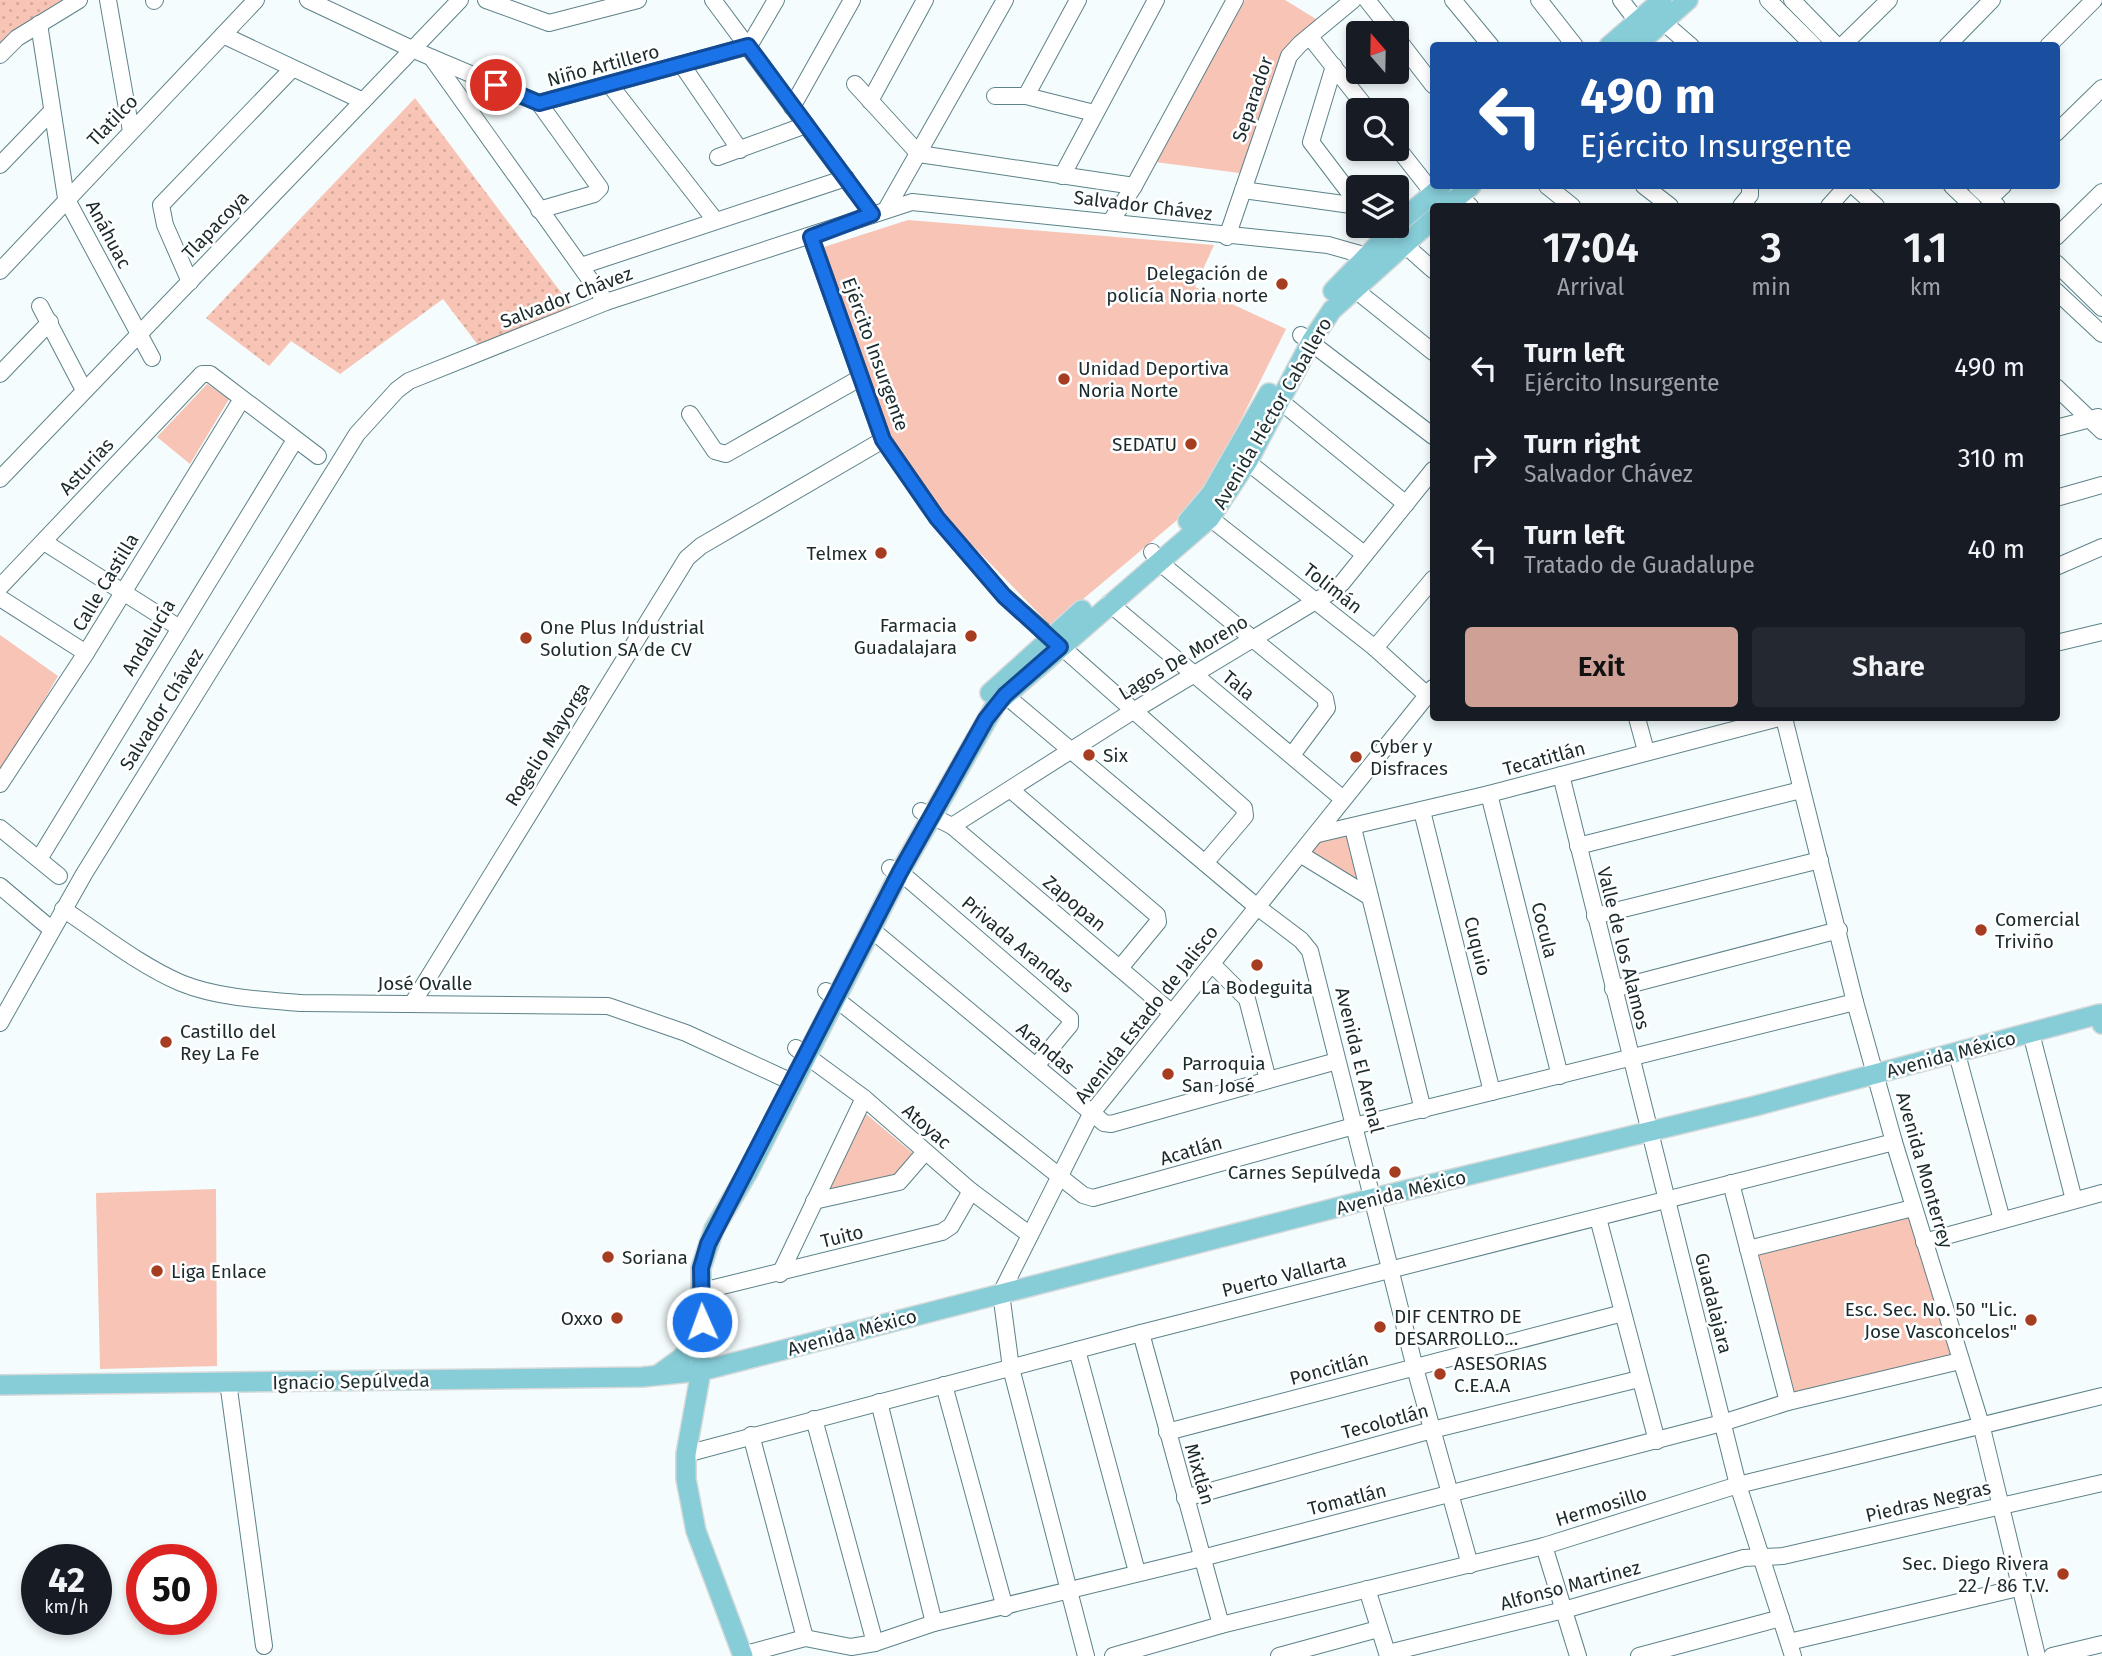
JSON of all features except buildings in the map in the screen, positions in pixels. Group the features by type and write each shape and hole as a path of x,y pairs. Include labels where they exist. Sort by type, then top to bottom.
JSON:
{"main road":[{"path":"1613,42 1662,0"},
{"path":"1640,42 1688,0"},
{"name":"Avenida Héctor Caballero","path":"1437,203 1453,194"},
{"name":"Avenida Héctor Caballero","path":"1409,219 1430,207"},
{"name":"Avenida Héctor Caballero","path":"1409,223 1430,220"},
{"name":"Avenida Héctor Caballero","path":"743,1655 696,1531 686,1479 686,1454 701,1371 703,1259 729,1200 748,1172 788,1079 895,870 996,698 1055,643 1156,557 1210,518 1307,337 1332,310 1348,284 1373,261 1390,238"},
{"name":"Avenida Héctor Caballero","path":"1055,643 1109,603 1201,508 1241,457 1279,400 1307,337"},
{"name":"Avenida Héctor Caballero","path":"831,994 872,930 895,870"},
{"name":"Avenida México","path":"701,1371 1374,1198 1957,1054 2070,1022 2101,1017"},
{"path":"2070,1022 2088,1024 2102,1038"},
{"path":"657,1376 680,1359 702,1337"},
{"name":"Ignacio Sepúlveda","path":"0,1385 657,1376 701,1371"}],"street":[{"path":"0,55 39,24 79,0"},
{"path":"108,0 131,131"},
{"name":"Tlatilco","path":"0,271 66,198 256,0"},
{"name":"Niño Artillero","path":"308,0 414,50 539,103 748,46"},
{"name":"Tlapacoya","path":"0,479 460,0"},
{"path":"486,0 528,7 554,22 638,0"},
{"path":"713,0 846,178 879,211 919,154 1006,0"},
{"path":"748,46 776,0"},
{"path":"792,107 852,0"},
{"path":"870,101 925,0"},
{"path":"1026,96 1078,0"},
{"path":"1062,176 1156,0"},
{"path":"1111,221 1134,186 1235,0"},
{"name":"Separador","path":"1227,237 1289,56 1353,0"},
{"path":"1367,0 1384,21"},
{"path":"1453,0 1488,42"},
{"path":"1539,0 1571,42"},
{"path":"1621,0 1637,21"},
{"path":"1768,0 1810,42"},
{"path":"1792,0 1836,42"},
{"path":"1844,42 1889,0"},
{"path":"1951,42 1992,0"},
{"path":"2052,42 2095,0"},
{"path":"1662,21 1686,42"},
{"name":"Anáhuac","path":"39,24 66,198 152,358"},
{"path":"223,35 363,101"},
{"path":"1310,37 1359,98"},
{"path":"1409,53 1430,81"},
{"path":"432,58 606,302"},
{"path":"682,65 740,150"},
{"path":"1334,66 1311,142 1346,189"},
{"path":"190,282 165,225 161,205 292,69"},
{"path":"855,84 919,154 1134,186"},
{"path":"610,85 715,220"},
{"path":"2060,129 2102,88"},
{"path":"995,96 1026,96 1094,113"},
{"path":"539,103 600,188 594,194 539,210"},
{"path":"0,165 52,111"},
{"path":"718,157 806,125"},
{"path":"1409,157 1430,175"},
{"path":"581,266 846,178"},
{"path":"1551,189 1568,203"},
{"path":"1648,189 1666,203"},
{"path":"1832,203 1844,189"},
{"path":"1857,189 1873,203"},
{"path":"1955,189 1970,203"},
{"path":"1979,189 1993,203"},
{"path":"1243,190 1346,203"},
{"path":"2060,233 2102,192"},
{"name":"Salvador Chávez","path":"0,1023 63,909 282,554 369,420 410,381 606,302 811,237 879,211 929,202 1111,221 1227,237 1328,245 1373,261"},
{"name":"Ejército Insurgente","path":"811,237 883,440 937,518 1004,596 1244,808 1245,816 1205,863"},
{"path":"1409,238 1430,266"},
{"path":"2060,266 2099,300"},
{"path":"1348,284 1430,350"},
{"path":"2060,295 2102,334"},
{"path":"40,306 85,390"},
{"path":"0,374 50,322"},
{"path":"1307,337 1430,434"},
{"name":"Asturias","path":"0,587 202,374 210,374 242,399"},
{"path":"690,414 715,451 726,454 860,378"},
{"path":"2060,390 2098,422"},
{"path":"242,399 318,456"},
{"name":"Calle Castilla","path":"0,784 86,653 242,399"},
{"path":"1279,400 1406,504"},
{"path":"2060,427 2098,422"},
{"name":"Andalucía","path":"39,859 178,627 295,440"},
{"name":"Rogelio Mayorga","path":"412,1004 687,558 710,540 883,440"},
{"path":"1241,457 1364,554"},
{"name":"Lagos De Moreno","path":"952,826 1133,711 1316,602 1342,583 1430,474"},
{"path":"2060,497 2102,485"},
{"name":"Tolimán","path":"1210,518 1430,692"},
{"path":"44,542 178,627"},
{"path":"2060,565 2102,547"},
{"path":"1156,557 1255,638 1328,703 1328,708 1292,755"},
{"path":"1375,648 1430,583"},
{"path":"0,598 86,653"},
{"name":"Tala","path":"1109,603 1343,799"},
{"path":"2060,642 2102,632"},
{"name":"Avenida Estado de Jalisco","path":"1001,1293 1091,1114 1430,692"},
{"name":"Avenida El Arenal","path":"996,698 1071,751 1256,906 1301,940 1312,955 1415,1368 1470,1565"},
{"path":"1638,721 1646,751"},
{"name":"Tecatitlán","path":"1318,834 1353,828 1560,775 1646,751 1710,725 1751,721"},
{"name":"Avenida Monterrey","path":"1783,721 1894,1142 1982,1428 2018,1588 2037,1656"},
{"name":"Valle de los Alamos","path":"1560,775 1647,1132"},
{"path":"1011,790 1157,915 1158,922 1120,968"},
{"path":"1578,846 1801,790"},
{"name":"Cocula","path":"1489,794 1560,1076"},
{"name":"Cuquio","path":"1422,811 1492,1092"},
{"path":"926,814 952,826"},
{"name":"Zapopan","path":"952,826 1171,1012"},
{"path":"0,828 59,876"},
{"path":"1353,828 1423,1110"},
{"path":"1300,854 1370,897"},
{"path":"1595,916 1820,860"},
{"name":"Privada Arandas","path":"895,870 1070,1018 1070,1025 1036,1066"},
{"path":"0,886 51,929"},
{"name":"José Ovalle","path":"63,909 160,972 211,991 282,1002 608,1006 686,1033 788,1079"},
{"name":"Arandas","path":"872,930 1091,1114 1111,1124 1337,1061"},
{"path":"1613,989 1839,930"},
{"path":"1212,964 1247,999 1268,1080"},
{"name":"Acatlán","path":"831,994 1083,1195 1098,1198 1355,1126 1855,1002"},
{"path":"2031,1033 2074,1200"},
{"name":"Atoyac","path":"802,1051 864,1098 971,1191 1030,1235"},
{"path":"1957,1054 2002,1220"},
{"path":"780,1274 864,1098"},
{"name":"Guadalajara","path":"1647,1132 1738,1485 1791,1649"},
{"name":"Puerto Vallarta","path":"686,1454 1141,1333 1894,1142"},
{"path":"814,1201 894,1184 905,1178 925,1152"},
{"path":"1731,1183 1788,1402"},
{"name":"Tuito","path":"702,1291 780,1274 942,1232 951,1226 971,1191"},
{"path":"1924,1242 2102,1192"},
{"path":"1748,1249 1913,1208"},
{"path":"1598,1218 1657,1441"},
{"path":"1001,1293 1011,1368 1086,1656"},
{"name":"Poncitlán","path":"1167,1432 1623,1313"},
{"name":"Mixtlán","path":"1141,1333 1221,1625"},
{"path":"1077,1350 1138,1572"},
{"name":"Tomatlán","path":"743,1655 805,1639 850,1647 875,1643 934,1623 1005,1608 1657,1441 1788,1402 1960,1362"},
{"name":"Tecolotlán","path":"1185,1498 1432,1430 1639,1379"},
{"path":"228,1382 264,1646"},
{"path":"944,1385 1005,1608"},
{"name":"Hermosillo","path":"1113,1656 1155,1651 1221,1625 1544,1545 1738,1485 1982,1428 2102,1396"},
{"path":"879,1402 934,1623"},
{"path":"814,1419 875,1643"},
{"path":"751,1435 805,1639"},
{"name":"Piedras Negras","path":"1763,1558 2102,1483"},
{"path":"1544,1545 1578,1656"},
{"name":"Alfonso Martinez","path":"1388,1655 1564,1610 1744,1558 1763,1558"},
{"path":"1791,1649 2018,1588"},
{"path":"1367,1589 1388,1655"},
{"path":"1639,1656 1781,1618"},
{"path":"1279,1656 1378,1629"},
{"path":"2053,1656 2102,1644"}],"shaded area":[{"path":"0,0 65,0 0,46"},
{"path":"1245,0 1285,0 1321,22 1290,48 1247,174 1155,162"},
{"path":"415,98 572,307 478,345 443,299 340,374 291,341 269,366 206,318"},
{"name":"Unidad Deportiva Noria Norte","path":"908,220 1214,245 1195,287 1286,329 1201,500 1051,626 942,514 889,443 824,247"},
{"path":"207,384 229,399 190,464 157,437"},
{"path":"0,635 58,676 0,776"},
{"path":"1350,833 1363,887 1310,853 1325,837"},
{"path":"866,1114 915,1155 901,1174 843,1188 830,1188"},
{"name":"Liga Enlace","path":"216,1189 217,1366 100,1369 96,1193"},
{"path":"1911,1214 1955,1361 1793,1397 1759,1254"}],"place":[{"name":"Delegación de policía Noria norte","path":"1282,284"},
{"name":"Unidad Deportiva Noria Norte","path":"1064,379"},
{"name":"SEDATU","path":"1191,444"},
{"name":"Telmex","path":"881,553"},
{"name":"Farmacia Guadalajara","path":"971,636"},
{"name":"One Plus Industrial Solution SA de CV","path":"526,638"},
{"name":"Six","path":"1089,755"},
{"name":"Cyber y Disfraces","path":"1356,757"},
{"name":"Comercial Triviño","path":"1981,930"},
{"name":"La Bodeguita","path":"1257,965"},
{"name":"Castillo del Rey La Fe","path":"166,1042"},
{"name":"Parroquia San José","path":"1168,1074"},
{"name":"Carnes Sepúlveda","path":"1395,1172"},
{"name":"Soriana","path":"608,1257"},
{"name":"Liga Enlace","path":"157,1271"},
{"name":"Oxxo","path":"617,1318"},
{"name":"Esc. Sec. No. 50 \"Lic. Jose Vasconcelos\"","path":"2031,1320"},
{"name":"DIF CENTRO DE DESARROLLO…","path":"1380,1327"},
{"name":"ASESORIAS C.E.A.A","path":"1440,1374"},
{"name":"Sec. Diego Rivera 22 / 86 T.V.","path":"2063,1574"}],"route":[{"path":"496,85 539,103 748,46 872,214 811,237 883,440 937,518 1004,596 1060,647 996,704 900,872 794,1083 748,1172 729,1200 708,1244 701,1268 702,1322"}]}
